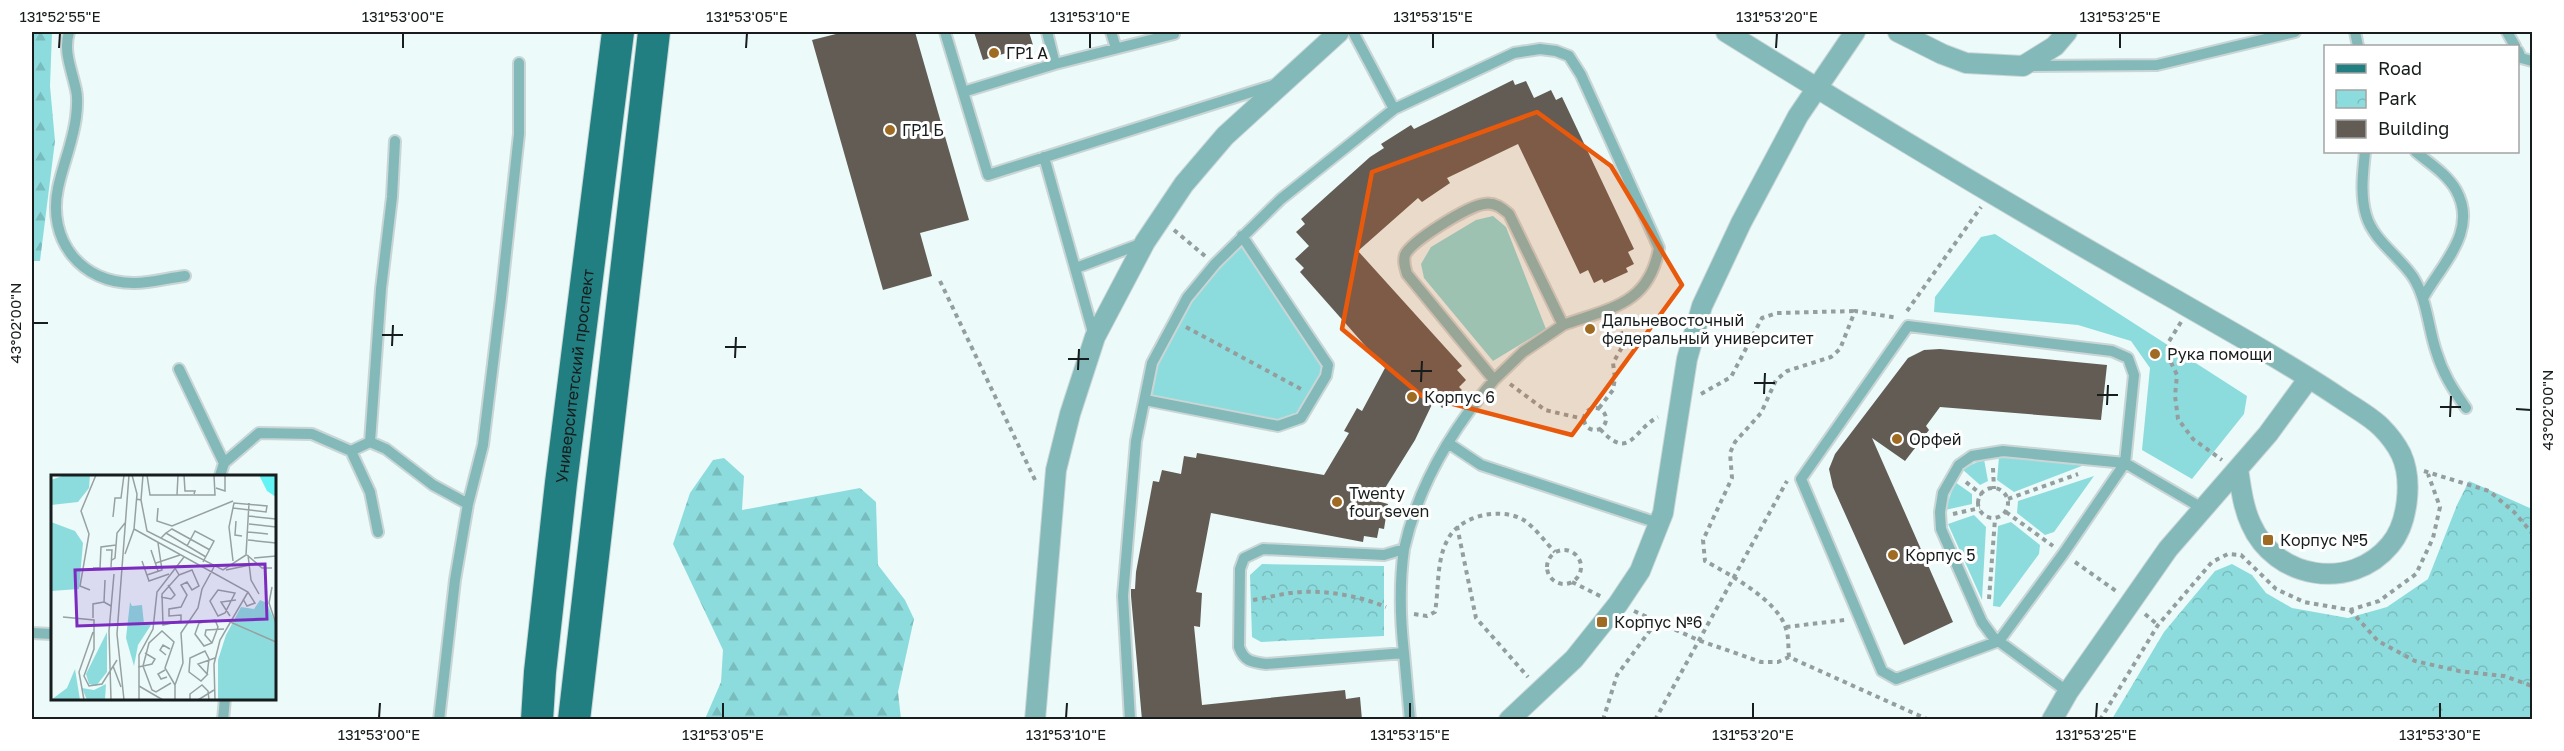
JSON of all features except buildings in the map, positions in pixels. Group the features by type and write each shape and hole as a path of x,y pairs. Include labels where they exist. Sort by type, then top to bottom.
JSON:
{"main road":[{"name":"Университетский проспект","path":"537,720 540,672 561,483 618,32"},
{"path":"574,720 654,32"}],"street":[{"path":"1035,720 1056,470 1070,414 1095,337 1145,242 1184,184 1226,136 1339,32"},
{"path":"1726,32 1816,88 2258,346 2380,426 2402,455 2408,501 2402,527 2391,544 2378,557 2358,570 2341,575 2318,575 2294,567 2273,553 2251,526 2243,503 2238,470"},
{"path":"1509,720 1574,658 1618,604 1640,571 1661,524 1673,461 1687,359 1702,306 1741,223 1798,116 1855,32"},
{"path":"1898,32 1966,63 2023,66 2055,46 2067,32"},
{"path":"2052,720 2068,692 2168,549 2238,470 2309,378"}],"lane":[{"path":"69,32 67,38 69,66 77,91 76,118 57,189 56,217 61,238 78,265 104,279 134,283 185,276"},
{"path":"945,32 988,175 1287,81"},
{"path":"1047,32 1055,64"},
{"path":"1111,32 1116,48"},
{"path":"963,92 1055,64 1174,34 1174,32"},
{"path":"1353,32 1394,109"},
{"path":"2023,66 2157,64 2295,32"},
{"path":"1130,720 1123,596 1136,441 1152,363 1187,298 1215,264 1281,199 1394,109 1514,52 1540,49 1556,51 1569,56 1581,75 1659,248 1655,269 1636,296 1611,308 1563,325 1523,352 1470,408 1424,486 1411,518 1404,549 1399,613 1410,720"},
{"path":"2519,54 2521,58 2532,61"},
{"path":"440,720 449,623 468,504 483,444 501,298 519,134 519,63"},
{"path":"370,442 395,141"},
{"path":"2366,153 2362,187 2366,217 2380,240 2401,261 2415,280 2446,382 2466,408"},
{"path":"2417,153 2438,170 2456,190 2464,215 2462,236 2422,298"},
{"path":"1044,158 1095,337"},
{"path":"1496,378 1407,274 1403,264 1406,254 1414,243 1471,209 1485,204 1499,205 1509,214 1563,325"},
{"path":"1145,400 1278,426 1301,418 1326,376 1328,365 1242,236"},
{"path":"1076,268 1145,242"},
{"path":"1908,327 2112,351 2128,358 2134,375 2125,463 2063,554 1999,641 1896,679 1882,671 1801,479 1908,327"},
{"path":"179,369 224,463"},
{"path":"221,475 224,463 259,433 312,434 351,451 370,492 378,532"},
{"path":"351,451 370,442 386,448 433,484 468,504"},
{"path":"1448,442 1481,465 1545,484 1661,524"},
{"path":"2068,692 1999,641 1982,622 1941,529 1942,494 1959,465 1971,456 1992,452 2125,463 2202,508"},
{"path":"1404,549 1384,555 1263,549 1251,553 1244,558 1240,569 1239,646 1242,656 1249,662 1266,664 1404,653"},
{"path":"32,633 51,634"},
{"path":"223,720 225,700"}],"path":[{"path":"1161,220 1215,264"},
{"path":"940,281 1052,516"},
{"path":"1584,419 1588,410 1599,408 1613,390 1615,378 1613,363 1625,342 1611,308"},
{"path":"2190,308 2168,343 2167,354 2177,375 2175,396 2178,420 2193,439 2238,470"},
{"path":"1789,657 1786,627 1770,604 1733,576 1705,561 1702,540 1732,478 1730,453 1735,442 1761,413 1776,380 1787,371 1831,357 1840,349 1855,311"},
{"path":"1600,429 1612,442 1625,444 1635,439 1653,419 1731,377 1762,318 1777,313 1855,311 1901,318"},
{"path":"1174,321 1314,396"},
{"path":"1496,378 1545,410 1584,419 1590,429 1600,429 1606,424 1606,416 1599,408"},
{"path":"1992,452 1994,489"},
{"path":"2008,499 2087,471"},
{"path":"2100,720 2158,625 2212,562 2228,554 2241,555 2276,589 2304,602 2350,610 2379,601 2416,574 2433,538 2440,507 2427,471 2489,491 2514,512 2532,532"},
{"path":"1995,519 1982,514 1978,501 1986,490 1994,489 1999,489 2008,499"},
{"path":"1995,519 2006,512 2008,499"},
{"path":"1940,517 1980,508"},
{"path":"2006,512 2131,601"},
{"path":"1240,597 1252,600 1291,593 1333,594 1366,599 1399,613 1427,616 1435,612 1441,559 1447,540 1456,526 1479,516 1503,514 1522,519 1555,552"},
{"path":"1988,611 1995,519"},
{"path":"1456,526 1476,618 1541,691"},
{"path":"2044,553 2057,536"},
{"path":"1571,550 1580,558 1582,563 1580,574 1572,582 1561,584 1548,573 1548,561 1555,552 1571,550"},
{"path":"1572,582 1698,640 1761,662 1778,662 1789,657 1929,720"},
{"path":"2350,610 2378,641 2415,661 2459,671 2504,676 2532,686"},
{"path":"1786,627 1860,618"},
{"path":"1603,720 1617,675 1657,621"}],"highlighted area":[{"path":"1537,112 1611,166 1682,285 1572,435 1422,396 1342,329 1372,172"}],"green space":[{"path":"32,32 52,32 50,86 55,141 40,261 32,261"},
{"path":"1493,216 1506,227 1546,329 1493,361 1424,278 1421,264 1431,247 1476,220"},
{"path":"1995,234 2247,396 2244,414 2192,479 2142,450 2150,368 2131,341 2078,325 1934,312 1935,297 1981,237"},
{"path":"1242,236 1328,365 1301,418 1278,426 1145,400 1152,363 1187,298"},
{"path":"1999,457 2087,464 2014,492 1997,480"},
{"path":"724,458 744,476 742,510 860,488 876,502 878,565 905,600 914,619 898,692 901,719 705,719 721,682 723,650 673,544 690,493 713,460"},
{"path":"1984,459 1988,481 1980,485 1962,469"},
{"path":"2094,476 2054,532 2045,535 2017,513 2018,501"},
{"path":"2469,481 2532,509 2532,719 2112,719 2164,632 2215,571 2232,564 2252,575 2266,593 2292,608 2348,618 2387,607 2428,579 2457,505"},
{"path":"1955,482 1972,494 1972,504 1945,510"},
{"path":"1974,515 1986,527 1982,600 1948,524"},
{"path":"2011,522 2040,545 2039,554 2000,607 1993,606 1998,526"},
{"path":"1262,564 1384,566 1384,636 1261,642 1252,637 1250,575"}],"place":[{"name":"ГР1 А","path":"994,53"},
{"name":"ГР1 Б","path":"890,130"},
{"name":"Дальневосточный федеральный университет","path":"1590,329"},
{"name":"Рука помощи","path":"2155,354"},
{"name":"Корпус 6","path":"1412,397"},
{"name":"Орфей","path":"1897,439"},
{"name":"Twenty four seven","path":"1337,502"},
{"name":"Корпус №5","path":"2268,540"},
{"name":"Корпус 5","path":"1893,555"},
{"name":"Корпус №6","path":"1602,622"}]}
